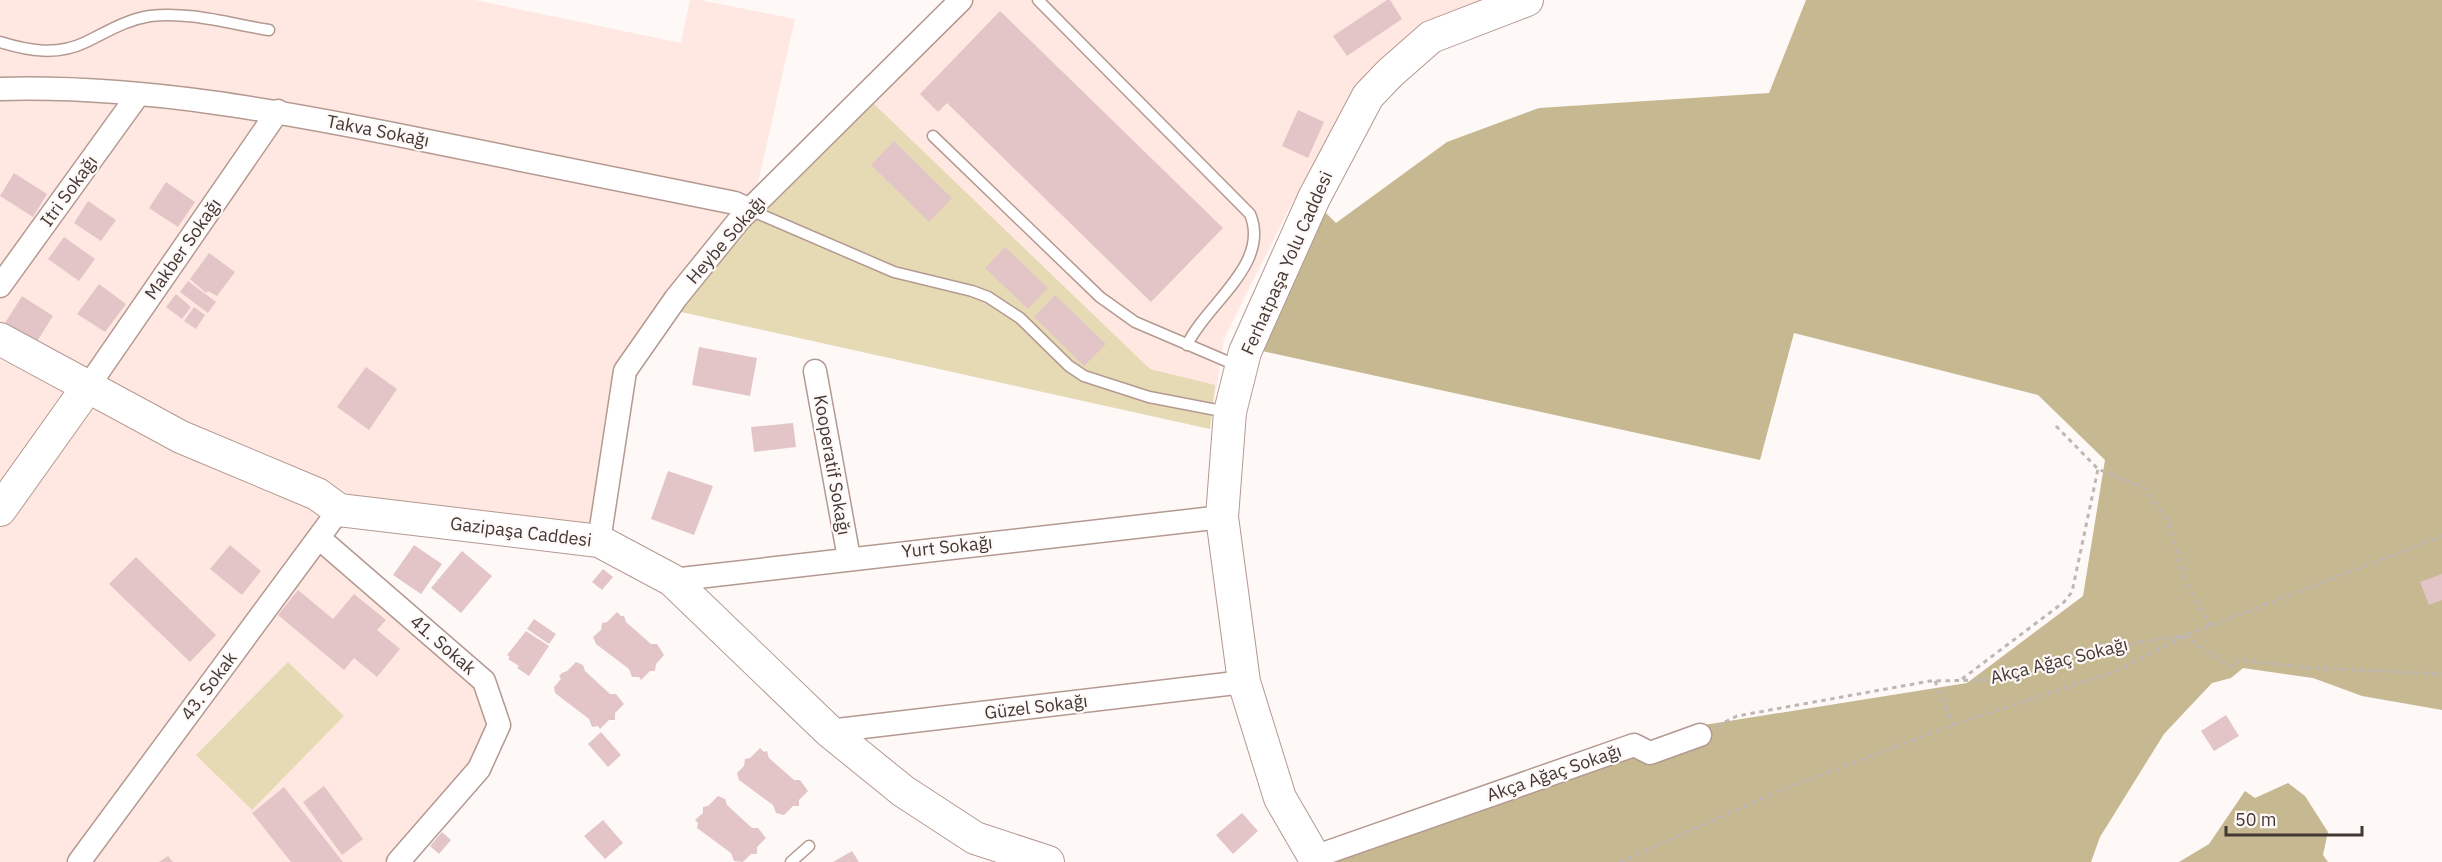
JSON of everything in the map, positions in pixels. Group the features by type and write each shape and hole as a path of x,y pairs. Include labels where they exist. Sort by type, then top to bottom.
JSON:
{"street":[{"name":"Heybe Sokağı","path":"599,541 625,371 676,298 740,219 961,0"},
{"name":"Ferhatpaşa Yolu Caddesi","path":"1316,860 1280,798 1244,682 1222,517 1230,412 1241,367 1245,352 1314,198 1368,96 1431,37 1527,0"},
{"name":"Takva Sokağı","path":"0,89 45,88 138,95 278,111 735,203 750,210"},
{"name":"Itri Sokağı","path":"0,286 138,95"},
{"name":"Makber Sokağı","path":"87,388 278,111"},
{"name":"Gazipaşa Caddesi","path":"0,339 181,437 317,494 339,510 599,541 672,580 829,731 903,791 975,838 1048,862"},
{"name":"Kooperatif Sokağı","path":"815,371 849,558"},
{"path":"0,510 87,388"},
{"name":"43. Sokak","path":"79,862 339,510"},
{"name":"Yurt Sokağı","path":"672,580 1222,517"},
{"name":"41. Sokak","path":"319,538 484,681 499,725 479,769 398,862"},
{"name":"Güzel Sokağı","path":"829,731 1244,682"},
{"name":"Akça Ağaç Sokağı","path":"1316,860 1634,745 1650,753 1700,735"}],"lane":[{"path":"1038,0 1250,214 1254,231 1248,261 1196,327 1187,345"},
{"path":"0,42 33,51 58,50 86,42 125,22 165,15 269,30"},
{"path":"933,136 1100,297 1135,322 1241,367"},
{"path":"750,210 894,272 988,297 1020,318 1069,366 1084,376 1149,398 1230,412"},
{"path":"791,862 809,846"}],"path":[{"path":"2056,426 2098,469 2144,488 2168,520 2187,583 2211,626"},
{"path":"1960,681 2064,602 2072,592 2098,469"},
{"path":"1620,862 1781,790 1953,726 2119,670 2184,636 2442,536"},
{"path":"2184,636 2231,667 2240,660 2311,668 2442,674"},
{"name":"Akça Ağaç Sokağı","path":"1700,735 1737,716 1935,681 1987,680 2138,642 2184,636"},
{"path":"1935,681 1953,726"}],"shaded area":[{"path":"0,0 475,0 681,43 690,0 795,19 757,187 948,0 1483,0 1429,22 1356,85 1291,205 1224,339 1210,429 677,311 637,376 605,548 345,516 328,540 486,674 507,712 493,761 404,862 0,862"},
{"path":"1806,0 2442,0 2442,710 2362,696 2313,678 2243,668 2231,678 2212,683 2164,734 2100,837 2091,862 1335,862 1343,852 1632,758 1659,760 1708,744 1704,725 1967,683 2083,596 2105,460 2038,395 1794,333 1760,460 1262,351 1323,210 1336,223 1447,142 1539,108 1769,93"},
{"path":"874,104 1150,369 1215,385 1210,429 677,311 747,224"},
{"path":"288,662 344,716 252,810 196,755"},
{"path":"2288,783 2305,796 2328,832 2323,855 2328,862 2179,862 2209,844 2245,791 2255,798"}],"building":[{"path":"1390,0 1402,19 1347,56 1333,36"},
{"path":"1000,11 1223,228 1151,302 947,103 938,112 920,94"},
{"path":"1298,110 1324,122 1308,158 1282,146"},
{"path":"894,141 952,198 929,222 871,165"},
{"path":"14,173 47,194 33,217 0,196"},
{"path":"166,182 195,202 178,227 149,208"},
{"path":"88,201 116,220 101,241 74,223"},
{"path":"64,237 95,259 79,281 48,259"},
{"path":"1005,247 1048,288 1028,309 985,268"},
{"path":"209,253 235,272 217,296 208,291 206,293 190,279"},
{"path":"188,281 216,302 208,313 180,292"},
{"path":"99,284 126,304 105,332 77,314"},
{"path":"176,294 191,307 182,319 166,307"},
{"path":"1055,295 1106,344 1084,366 1034,317"},
{"path":"22,296 53,316 36,343 5,323"},
{"path":"194,307 205,315 196,329 184,321"},
{"path":"699,347 757,358 750,396 692,385"},
{"path":"366,367 397,389 369,430 337,407"},
{"path":"793,423 796,447 754,452 751,427"},
{"path":"668,471 713,486 694,535 651,519"},
{"path":"230,545 261,571 242,595 210,569"},
{"path":"414,545 442,564 421,594 393,575"},
{"path":"462,551 492,576 461,613 431,588"},
{"path":"136,557 216,635 190,662 109,584"},
{"path":"603,569 613,577 602,590 592,582"},
{"path":"2442,574 2442,600 2429,605 2420,582"},
{"path":"298,590 333,619 354,594 386,620 377,630 400,649 377,677 354,658 344,670 278,615"},
{"path":"617,612 624,616 626,622 651,644 657,644 664,655 656,664 655,671 650,671 641,680 639,677 632,677 629,669 596,644 593,637 601,630 602,623 607,622"},
{"path":"534,619 556,634 549,644 527,629"},
{"path":"526,631 549,646 529,676 517,668 519,666 508,659 510,657 507,655"},
{"path":"576,662 583,665 585,671 610,694 616,694 624,704 615,713 615,720 609,720 600,729 598,726 592,727 589,719 555,693 554,687 561,679 559,676"},
{"path":"2226,715 2239,736 2214,751 2201,731"},
{"path":"601,732 621,755 608,767 588,744"},
{"path":"760,748 764,752 767,751 769,758 794,780 800,780 808,791 799,800 799,806 793,806 784,815 776,813 773,805 739,780 737,773 744,766 745,759 750,758"},
{"path":"324,786 363,839 342,855 303,802"},
{"path":"284,787 343,862 291,862 252,813"},
{"path":"718,796 725,799 727,805 752,828 758,828 766,838 757,847 757,854 751,854 743,862 734,861 731,853 697,828 698,823 695,820 703,813 703,807 708,806"},
{"path":"1242,813 1258,831 1233,854 1216,835"},
{"path":"603,820 623,843 605,859 584,836"},
{"path":"442,832 451,840 439,854 430,846"},
{"path":"852,851 859,862 833,862"},
{"path":"168,856 173,862 159,862"}]}
